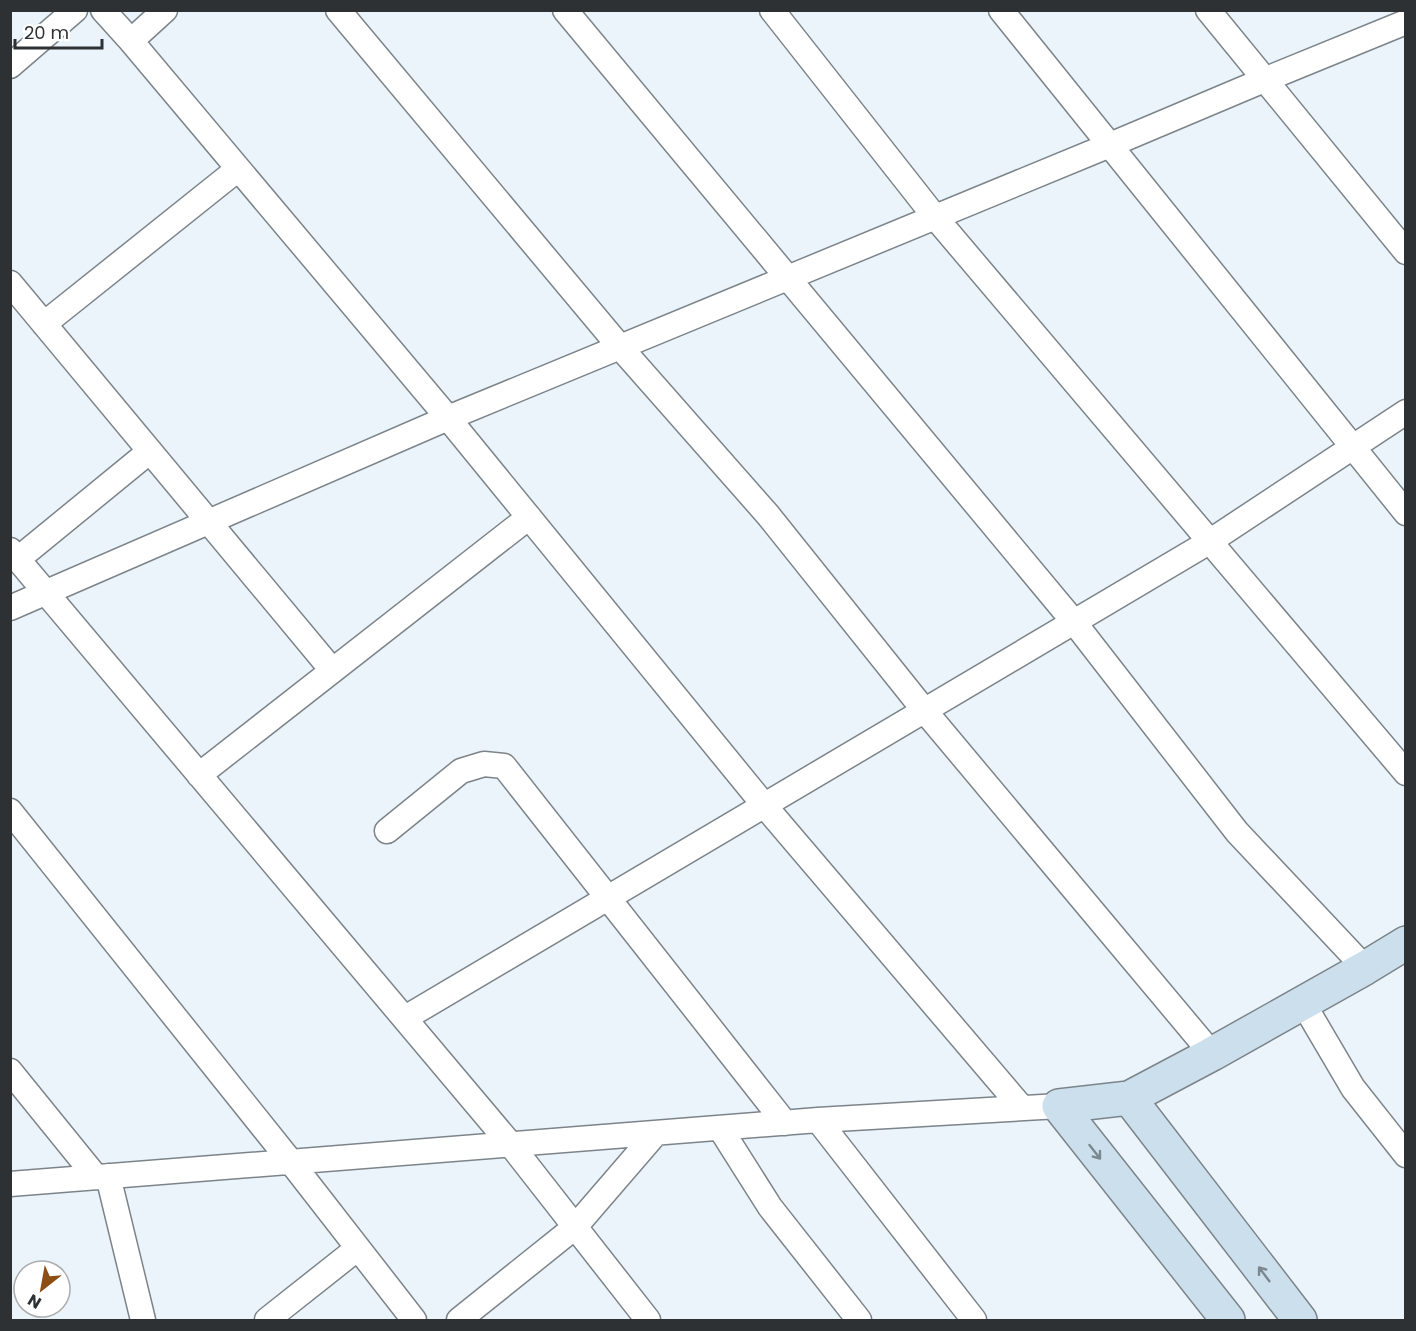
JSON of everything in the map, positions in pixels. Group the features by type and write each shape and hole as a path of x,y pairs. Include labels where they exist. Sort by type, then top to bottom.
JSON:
{"street":[{"path":"10,66 75,10"},
{"path":"103,10 448,418 764,805 1022,1108"},
{"path":"131,41 165,10"},
{"path":"338,10 620,347 768,515 924,710 1212,1054"},
{"path":"565,10 1074,622 1237,832 1365,968"},
{"path":"771,10 935,217 1406,774"},
{"path":"1001,10 1406,513"},
{"path":"1208,10 1406,252"},
{"path":"10,608 448,418 1406,22"},
{"path":"44,324 238,169"},
{"path":"10,283 333,670"},
{"path":"405,1018 1209,542 1406,412"},
{"path":"150,451 14,555 511,1145 648,1320"},
{"path":"199,775 529,517"},
{"path":"387,831 461,771 484,764 504,766 784,1123"},
{"path":"10,811 291,1162 414,1320"},
{"path":"10,1184 818,1120 1059,1106 1129,1098 1212,1054 1406,943"},
{"path":"1303,1003 1353,1088 1406,1155"},
{"path":"10,1071 102,1176 143,1320"},
{"path":"1129,1098 1300,1320"},
{"path":"1059,1106 1228,1320"},
{"path":"818,1120 974,1320"},
{"path":"720,1128 770,1207 859,1320"},
{"path":"459,1320 575,1227 656,1133"},
{"path":"267,1320 358,1248"}]}
